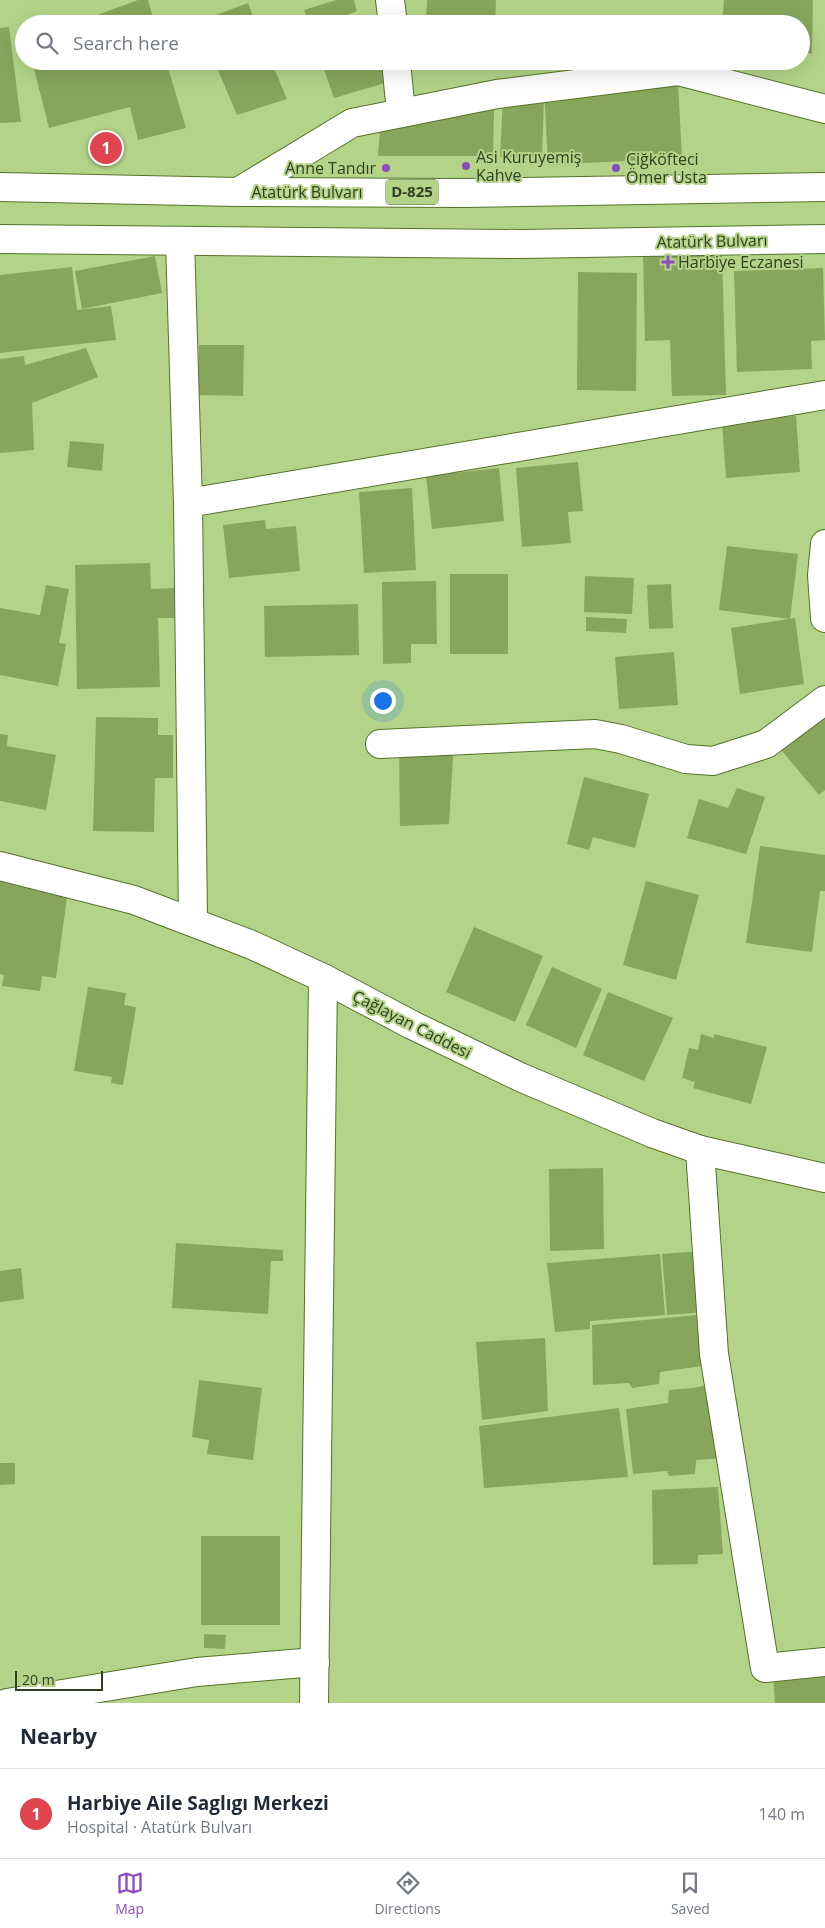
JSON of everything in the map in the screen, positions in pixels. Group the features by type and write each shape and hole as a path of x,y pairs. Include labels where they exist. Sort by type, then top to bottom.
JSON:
{"main road":[{"path":"390,0 392,15"},
{"path":"397,70 401,113"},
{"path":"238,192 352,123 497,94 678,71 825,109"},
{"name":"Atatürk Bulvarı","path":"0,187 238,192 464,193 825,187"},
{"name":"Atatürk Bulvarı","path":"0,239 521,244 825,239"},
{"path":"180,241 188,503 193,921"},
{"path":"188,503 825,395"},
{"path":"825,544 822,576 825,618"},
{"path":"380,744 595,734 620,739 686,758 713,761 766,744 825,700"},
{"name":"Çağlayan Caddesi","path":"0,866 134,900 193,921 252,945 323,978 412,1025 520,1077 700,1150 825,1178"},
{"path":"314,1703 323,978"},
{"path":"700,1150 714,1354 764,1668 825,1662"},
{"path":"7,1703 197,1672 315,1662"}],"building":[{"path":"138,0 148,0 152,15 98,15"},
{"path":"336,0 354,0 357,11 347,15 306,15 304,10"},
{"path":"427,0 496,0 495,15 426,15"},
{"path":"724,0 813,0 812,54 810,53 810,15 723,15"},
{"path":"248,3 253,15 216,15"},
{"path":"9,27 21,122 0,123 0,28"},
{"path":"34,70 169,70 186,128 138,140 130,107 49,128"},
{"path":"218,70 275,70 287,99 237,115"},
{"path":"324,70 389,70 392,81 334,98"},
{"path":"678,83 682,158 548,165 544,89"},
{"path":"503,99 544,100 542,158 500,157"},
{"path":"494,108 493,156 378,156 380,129"},
{"path":"722,254 726,395 672,396 670,340 645,341 643,256"},
{"path":"155,256 162,293 82,309 75,271"},
{"path":"72,267 77,310 111,306 116,340 0,353 0,275"},
{"path":"823,268 825,340 811,341 812,369 737,372 734,271"},
{"path":"578,272 637,273 636,391 577,390"},
{"path":"199,345 244,345 243,396 199,395"},
{"path":"86,348 98,377 32,403 34,450 0,453 0,359 24,356 25,365"},
{"path":"796,416 800,472 726,478 722,422"},
{"path":"70,441 104,444 102,471 67,467"},
{"path":"578,462 583,511 568,512 571,543 522,547 516,468"},
{"path":"499,468 504,521 432,529 426,476"},
{"path":"412,488 416,570 364,573 359,492"},
{"path":"265,520 266,529 296,526 300,571 229,578 223,525"},
{"path":"727,546 798,554 790,619 719,610"},
{"path":"150,563 151,589 174,588 174,618 158,618 160,687 77,689 75,565"},
{"path":"450,574 508,574 508,654 450,654"},
{"path":"585,576 634,578 632,614 584,612"},
{"path":"436,581 437,644 411,644 411,663 383,664 382,582"},
{"path":"671,584 673,628 649,629 647,585"},
{"path":"46,585 69,589 59,643 66,644 58,686 0,675 0,608 40,615"},
{"path":"358,604 359,655 265,657 264,606"},
{"path":"586,617 627,619 626,633 586,631"},
{"path":"795,618 804,684 740,694 731,628"},
{"path":"674,652 678,705 619,709 615,657"},
{"path":"825,715 825,790 819,795 782,751"},
{"path":"96,717 158,718 158,735 173,735 173,778 155,778 154,832 93,831"},
{"path":"0,734 8,735 7,746 56,755 46,810 0,801"},
{"path":"454,742 449,824 400,826 399,745"},
{"path":"584,777 649,794 635,848 593,837 589,850 567,844"},
{"path":"737,788 765,797 746,854 687,838 699,799 728,808"},
{"path":"760,846 825,855 825,891 820,891 812,952 746,943"},
{"path":"0,881 68,890 56,978 42,976 40,991 2,986 4,975 0,974"},
{"path":"646,881 699,895 676,980 623,965"},
{"path":"474,927 543,956 515,1022 446,992"},
{"path":"552,967 602,989 576,1048 526,1025"},
{"path":"88,987 126,993 124,1005 136,1007 123,1085 111,1083 112,1077 74,1071"},
{"path":"608,992 673,1018 644,1081 583,1055"},
{"path":"701,1034 714,1038 714,1034 767,1047 751,1104 693,1088 695,1082 682,1078 689,1048 698,1050"},
{"path":"603,1168 604,1249 550,1251 549,1169"},
{"path":"176,1243 283,1250 283,1261 271,1261 268,1314 172,1308"},
{"path":"701,1251 705,1312 667,1315 662,1254"},
{"path":"660,1254 665,1315 590,1321 590,1329 555,1332 547,1263"},
{"path":"21,1268 24,1299 0,1302 0,1271"},
{"path":"707,1314 709,1365 660,1372 659,1384 632,1388 629,1383 593,1385 592,1325"},
{"path":"545,1338 548,1411 482,1420 476,1342"},
{"path":"199,1380 262,1388 253,1460 207,1454 209,1440 192,1437"},
{"path":"718,1383 726,1458 696,1460 695,1474 669,1476 667,1471 633,1474 626,1409 668,1403 669,1390"},
{"path":"619,1408 628,1477 484,1488 479,1426"},
{"path":"0,1463 15,1463 15,1484 0,1485"},
{"path":"718,1487 723,1554 698,1555 698,1564 653,1565 652,1490"},
{"path":"201,1536 280,1536 280,1625 201,1625"},
{"path":"204,1634 226,1635 225,1649 204,1648"},
{"path":"825,1671 825,1703 775,1703 773,1674"}],"place":[{"name":"Harbiye Aile Saglıgı Merkezi","path":"106,148"},
{"name":"Asi Kuruyemiş Kahve","path":"466,166"},
{"name":"Anne Tandır","path":"386,168"},
{"name":"Çiğköfteci Ömer Usta","path":"616,168"},
{"name":"Harbiye Eczanesi","path":"668,262"}]}
